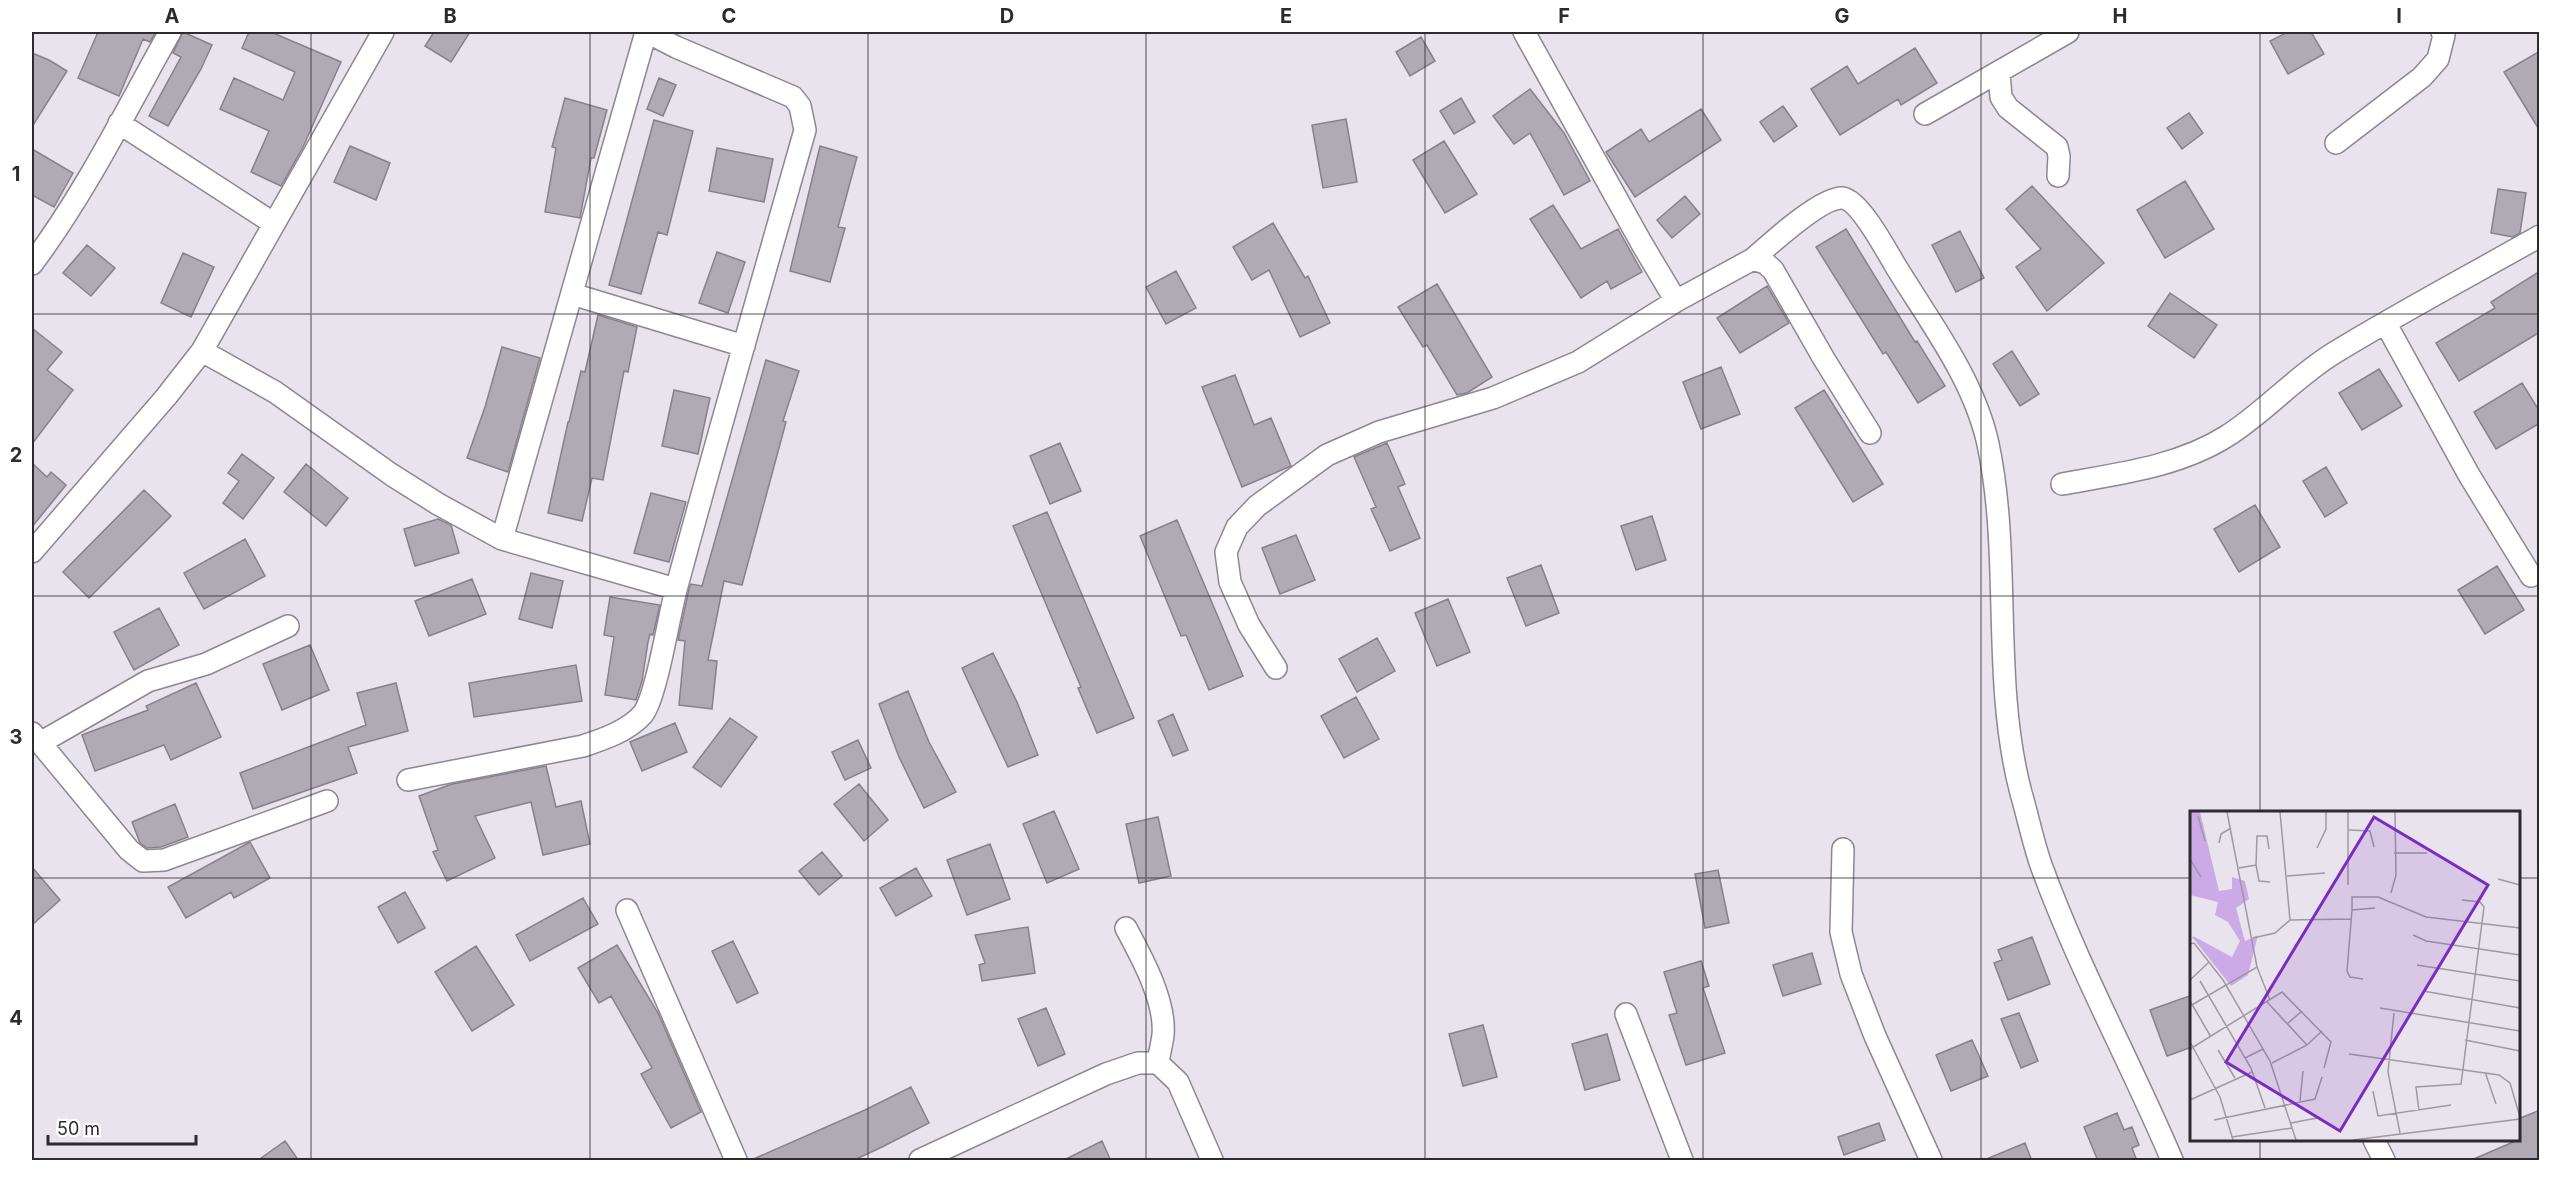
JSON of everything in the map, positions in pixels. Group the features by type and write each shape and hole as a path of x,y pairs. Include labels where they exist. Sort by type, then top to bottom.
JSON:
{"street":[{"path":"35,251 95,168 170,32"},
{"path":"32,552 166,397 202,351 383,32"},
{"path":"408,780 583,746 608,738 627,727 644,713 652,692 676,589 805,130 800,106 783,91 681,39 647,32 502,539"},
{"path":"1524,32 1676,301"},
{"path":"1924,114 2068,32"},
{"path":"2336,143 2422,77 2438,59 2444,35 2442,32"},
{"path":"1999,73 2001,97 2008,108 2057,147 2058,176"},
{"path":"119,123 273,223"},
{"path":"1276,668 1249,625 1230,582 1226,552 1237,527 1257,506 1327,455 1379,432 1493,398 1578,362 1676,301 1753,259 1799,220 1830,201 1843,198 1852,203 1887,252 1953,360 1973,400 1987,442 1997,510 2008,714 2020,788 2040,863 2062,918 2136,1076 2172,1161"},
{"path":"2062,484 2136,470 2183,457 2226,436 2325,359 2540,236"},
{"path":"1753,259 1765,263 1773,270 1870,433"},
{"path":"572,294 744,346"},
{"path":"2386,324 2463,465 2531,576"},
{"path":"202,351 275,392 392,475 438,504 502,539 676,589"},
{"path":"288,626 206,664 148,681 36,738 106,825 129,850 143,861 164,860 327,801"},
{"path":"1843,849 1841,932 1851,974 1875,1036 1931,1161"},
{"path":"627,909 736,1161"},
{"path":"1126,928 1150,976 1159,1004 1164,1033 1158,1063"},
{"path":"1626,1014 1682,1161"},
{"path":"920,1161 1106,1074 1138,1063 1158,1063 1178,1082 1212,1161"},
{"path":"2374,1141 2384,1161"}],"building":[{"path":"98,32 156,32 150,42 143,39 119,96 78,78"},
{"path":"183,32 212,45 168,126 149,116 181,57 173,53"},
{"path":"249,32 271,32 341,62 303,147 281,186 251,172 269,131 220,109 234,78 283,100 295,72 242,48"},
{"path":"434,32 470,32 451,62 425,46"},
{"path":"2288,32 2311,32 2324,54 2288,74 2270,41"},
{"path":"1421,37 1435,61 1410,76 1396,52"},
{"path":"1915,48 1937,83 1901,105 1898,99 1840,135 1811,89 1847,66 1858,84"},
{"path":"2540,51 2540,131 2504,72"},
{"path":"32,53 67,71 32,127"},
{"path":"659,78 676,85 663,116 647,109"},
{"path":"1530,89 1564,133 1590,181 1564,195 1530,133 1514,144 1493,116"},
{"path":"565,98 607,110 594,158 591,158 580,218 545,212 556,148 552,147"},
{"path":"1461,98 1475,122 1454,134 1440,111"},
{"path":"1783,106 1797,126 1774,142 1760,122"},
{"path":"1701,109 1721,140 1635,197 1606,152 1641,129 1649,142"},
{"path":"2189,113 2203,133 2182,149 2167,128"},
{"path":"1346,119 1357,182 1323,188 1312,125"},
{"path":"654,120 693,131 667,235 658,232 641,294 609,285"},
{"path":"1444,141 1477,194 1445,213 1413,160"},
{"path":"350,146 390,163 376,200 334,182"},
{"path":"820,146 857,157 838,227 845,228 830,282 790,271"},
{"path":"717,148 773,159 764,202 709,191"},
{"path":"32,149 73,173 54,207 32,195"},
{"path":"2185,181 2214,229 2165,258 2137,210"},
{"path":"2032,186 2104,263 2047,311 2016,267 2041,249 2006,209"},
{"path":"2498,189 2526,193 2520,233 2513,237 2491,233"},
{"path":"1685,196 1700,214 1672,238 1657,220"},
{"path":"1553,205 1581,249 1618,229 1642,272 1611,289 1607,281 1581,298 1530,219"},
{"path":"1273,223 1305,278 1308,276 1330,323 1300,337 1269,270 1252,280 1233,247"},
{"path":"1846,229 1915,342 1917,341 1945,386 1918,403 1886,352 1883,354 1816,247"},
{"path":"1960,231 1984,278 1956,292 1932,245"},
{"path":"87,245 115,268 91,296 63,273"},
{"path":"717,252 745,262 728,313 699,303"},
{"path":"183,253 214,267 191,317 161,303"},
{"path":"1176,271 1196,308 1166,324 1146,287"},
{"path":"2540,271 2540,332 2459,381 2436,343 2495,308 2491,302"},
{"path":"1437,284 1492,377 1467,393 1457,395 1427,345 1423,347 1398,307"},
{"path":"1767,286 1789,323 1740,353 1717,318"},
{"path":"2170,293 2217,325 2194,358 2148,326"},
{"path":"598,315 637,327 628,372 624,371 603,480 592,478 582,521 548,513 568,422 581,371 585,372"},
{"path":"32,328 62,352 47,370 73,390 32,444"},
{"path":"502,347 540,358 508,472 467,458 485,407"},
{"path":"2012,351 2039,394 2020,406 1993,364"},
{"path":"766,360 799,371 783,421 786,422 742,585 724,581 708,660 717,661 712,709 679,705 685,641 678,640 689,589 691,584 702,586"},
{"path":"1721,367 1740,414 1701,429 1683,382"},
{"path":"2379,369 2402,406 2362,430 2339,393"},
{"path":"1235,375 1254,425 1271,418 1291,466 1242,487 1202,387"},
{"path":"2522,383 2540,412 2540,423 2496,449 2474,412"},
{"path":"674,390 710,398 698,454 662,446"},
{"path":"1824,390 1883,484 1853,502 1795,408"},
{"path":"1060,443 1081,491 1050,504 1030,456"},
{"path":"1387,443 1405,484 1398,487 1420,538 1390,551 1371,509 1376,507 1354,457"},
{"path":"242,454 274,478 243,519 223,503 239,481 228,473"},
{"path":"32,463 47,477 51,472 66,485 32,527"},
{"path":"306,464 348,498 326,526 284,492"},
{"path":"2326,467 2347,503 2325,517 2303,481"},
{"path":"144,490 171,516 89,598 63,572"},
{"path":"651,493 686,502 669,562 634,553"},
{"path":"2255,505 2280,547 2239,572 2214,529"},
{"path":"1047,512 1134,718 1097,733 1078,688 1081,687 1013,526"},
{"path":"1652,516 1666,560 1636,570 1621,526"},
{"path":"438,519 451,525 459,553 415,566 404,529"},
{"path":"1177,520 1243,676 1209,690 1186,635 1181,636 1140,536"},
{"path":"1296,535 1315,580 1280,594 1262,548"},
{"path":"245,539 265,576 204,609 184,573"},
{"path":"1541,565 1559,613 1526,626 1507,578"},
{"path":"2497,566 2524,610 2485,634 2458,590"},
{"path":"531,573 563,581 552,628 519,619"},
{"path":"472,579 486,614 429,636 415,601"},
{"path":"610,597 660,605 653,635 650,634 642,681 636,700 605,695 614,637 604,635"},
{"path":"1448,599 1470,652 1437,666 1415,613"},
{"path":"159,608 179,645 134,670 114,632"},
{"path":"1377,638 1395,671 1357,692 1339,659"},
{"path":"310,645 329,690 282,710 263,664"},
{"path":"993,653 1017,702 1038,755 1008,767 962,668"},
{"path":"576,665 582,701 474,717 469,683"},
{"path":"196,683 221,737 171,760 164,745 95,771 82,735 148,710 146,706"},
{"path":"396,683 408,731 348,747 357,773 253,809 240,773 366,725 357,693"},
{"path":"908,691 929,742 956,792 924,808 899,757 879,704"},
{"path":"1356,697 1379,739 1344,758 1321,716"},
{"path":"1173,714 1188,750 1173,756 1158,721"},
{"path":"730,718 757,737 721,787 693,767"},
{"path":"675,723 687,752 642,771 630,742"},
{"path":"858,740 871,768 845,780 832,752"},
{"path":"546,766 556,807 581,801 590,844 543,855 531,802 475,816 495,858 447,881 433,852 438,850 419,796 452,784"},
{"path":"859,784 888,820 864,841 834,804"},
{"path":"175,804 188,837 161,847 147,848 140,843 132,822"},
{"path":"1054,811 1079,869 1047,883 1023,824"},
{"path":"1158,817 1171,876 1139,883 1126,824"},
{"path":"250,842 270,878 234,898 231,892 186,918 168,887"},
{"path":"990,844 1010,899 967,915 947,860"},
{"path":"822,852 842,876 819,895 799,871"},
{"path":"32,867 60,900 32,925"},
{"path":"916,868 932,896 896,916 880,888"},
{"path":"1718,870 1729,923 1705,928 1695,874"},
{"path":"405,892 425,928 398,943 378,907"},
{"path":"583,898 598,924 530,961 516,935"},
{"path":"1028,927 1035,973 982,981 979,965 985,963 975,935"},
{"path":"2032,937 2050,984 2008,1000 1994,963 2002,960 1998,950"},
{"path":"733,941 758,993 737,1003 712,951"},
{"path":"617,945 658,1013 701,1112 671,1128 641,1074 652,1068 611,996 599,1003 578,968"},
{"path":"476,946 514,1005 472,1031 435,972"},
{"path":"1812,953 1821,984 1783,996 1773,965"},
{"path":"1701,961 1709,986 1703,988 1725,1053 1686,1065 1669,1015 1677,1013 1664,972"},
{"path":"2190,996 2190,1048 2167,1056 2150,1010"},
{"path":"1046,1008 1065,1054 1038,1066 1018,1019"},
{"path":"2019,1013 2038,1061 2021,1068 2001,1019"},
{"path":"1483,1025 1497,1077 1463,1086 1449,1034"},
{"path":"1607,1034 1620,1080 1585,1090 1572,1044"},
{"path":"1972,1040 1988,1076 1951,1091 1936,1055"},
{"path":"911,1087 929,1123 852,1161 749,1161 865,1110"},
{"path":"2540,1110 2540,1161 2469,1161 2520,1141 2520,1118"},
{"path":"2117,1113 2124,1130 2132,1127 2139,1145 2132,1148 2137,1161 2098,1161 2084,1127"},
{"path":"1879,1123 1885,1140 1844,1155 1838,1137"},
{"path":"285,1141 299,1161 257,1161"},
{"path":"1102,1141 1111,1161 1062,1161"},
{"path":"2025,1143 2032,1161 1984,1161 1984,1160"}]}
